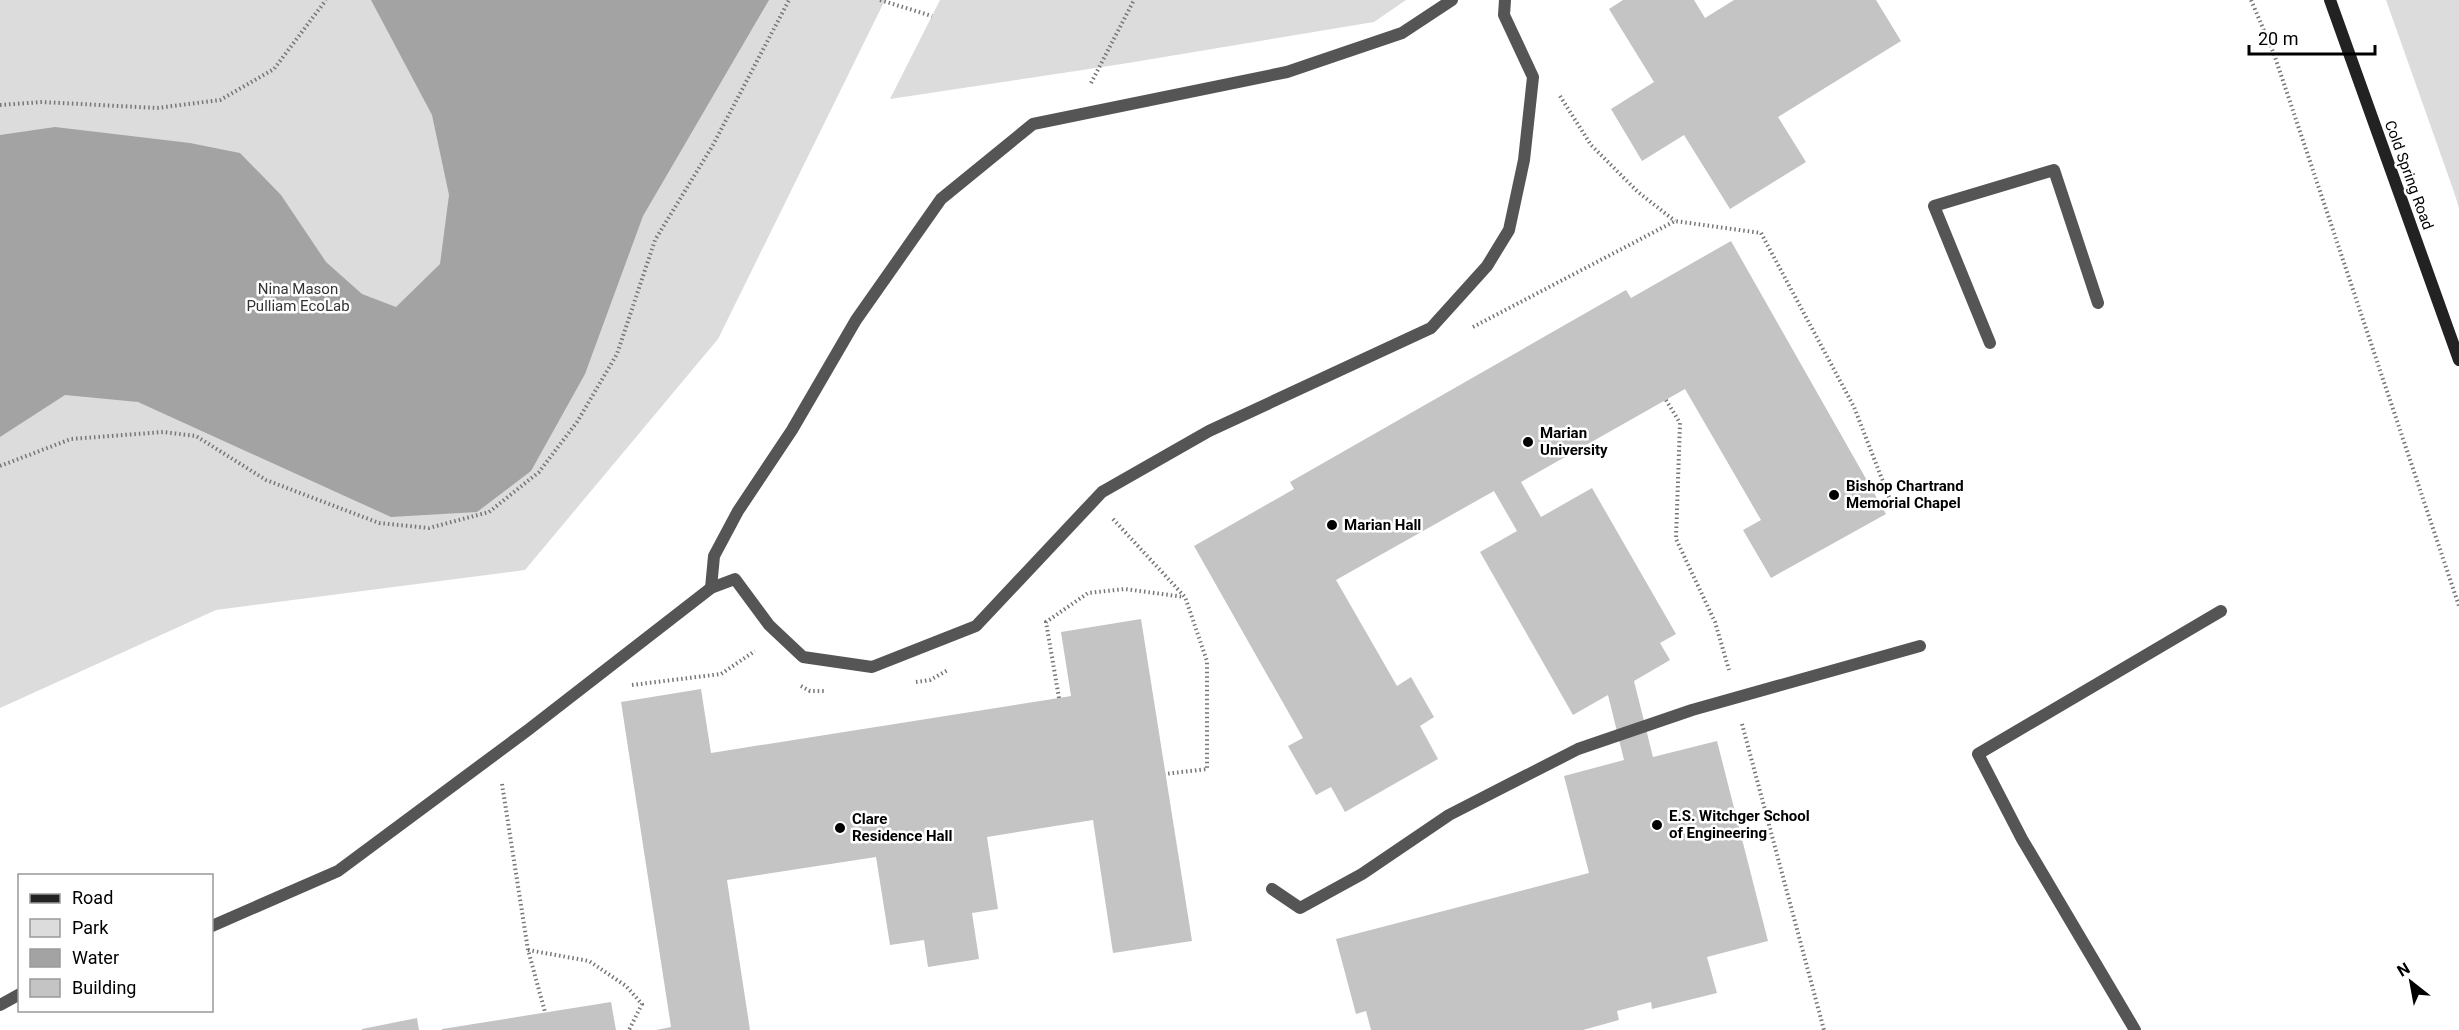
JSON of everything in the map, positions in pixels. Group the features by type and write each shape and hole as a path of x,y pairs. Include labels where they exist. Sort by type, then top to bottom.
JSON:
{"street":[{"name":"Cold Spring Road","path":"2330,0 2459,360"}],"lane":[{"path":"711,588 714,556 738,511 792,430 856,320 941,199 1033,124 1287,72 1402,33 1452,0"},
{"path":"213,926 338,871 528,730 711,588 735,579 769,625 803,657 872,667 976,626 1102,492 1209,431 1431,328 1487,266 1509,230 1524,160 1533,77 1504,15 1505,0"},
{"path":"1990,343 1934,206 2054,170 2098,303"},
{"path":"2135,1030 2022,839 1978,754 2221,611"},
{"path":"1272,889 1300,908 1362,874 1449,815 1578,749 1692,710 1920,646"},
{"path":"0,1005 18,995"}],"path":[{"path":"0,105 42,102 157,108 220,100 274,69 326,0"},
{"path":"0,466 71,439 163,432 196,436 266,480 379,523 429,528 489,512 538,472 577,422 612,364 655,240 713,145 789,0"},
{"path":"880,0 932,16"},
{"path":"1074,115 1134,0"},
{"path":"2251,0 2274,54 2459,606"},
{"path":"1559,95 1591,146 1638,192 1675,221 1761,232 1854,407 1894,510"},
{"path":"1470,328 1675,221"},
{"path":"1666,400 1680,423 1676,538 1715,622 1730,673"},
{"path":"1120,511 1110,517 1185,597 1207,661 1207,770 1165,774"},
{"path":"1059,698 1046,622 1088,593 1125,589 1185,597"},
{"path":"625,686 722,674 756,651"},
{"path":"1739,714 1824,1030"},
{"path":"502,781 528,950 545,1012"},
{"path":"528,950 589,961 626,986 642,1004 629,1030"}],"green space":[{"name":"Nina Mason Pulliam EcoLab","path":"0,0 885,0 718,339 525,570 216,610 0,708"},
{"path":"940,0 1406,0 1374,22 1122,64 890,99"},
{"path":"2386,0 2459,0 2459,208 2454,192"}],"water":[{"path":"371,0 769,0 643,216 585,374 531,471 477,512 391,517 138,402 65,395 0,437 0,135 55,127 190,143 240,153 281,195 326,262 362,294 396,307 440,264 449,195 432,115"}],"building":[{"path":"1623,0 1694,0 1705,18 1734,0 1876,0 1901,41 1778,117 1806,162 1730,209 1684,135 1642,161 1611,109 1654,82 1609,9"},
{"name":"Marian Hall","path":"1731,241 1886,514 1771,578 1743,530 1761,520 1685,389 1521,482 1541,517 1592,488 1676,634 1660,643 1670,660 1634,681 1653,757 1717,741 1768,941 1707,957 1717,993 1652,1009 1651,1002 1617,1011 1619,1020 1583,1030 1371,1030 1366,1011 1356,1014 1336,939 1589,873 1564,776 1624,760 1608,695 1573,715 1480,552 1517,531 1494,491 1336,580 1397,686 1411,677 1434,717 1420,726 1438,759 1345,812 1331,787 1316,795 1288,746 1303,738 1194,546 1294,489 1290,482 1626,290 1631,298"},
{"name":"Clare Residence Hall","path":"1141,619 1192,941 1113,953 1093,820 987,837 998,909 972,913 979,959 928,967 924,940 890,945 876,857 727,880 750,1030 656,1030 671,1027 621,702 701,689 711,753 1059,698 1071,696 1061,632"},
{"path":"611,1002 616,1030 442,1030 442,1029"},
{"path":"417,1018 419,1030 362,1030 362,1029"}],"place":[{"name":"Marian University","path":"1528,442"},
{"name":"Bishop Chartrand Memorial Chapel","path":"1834,495"},
{"name":"Marian Hall","path":"1332,525"},
{"name":"E.S. Witchger School of Engineering","path":"1657,825"},
{"name":"Clare Residence Hall","path":"840,828"}]}
